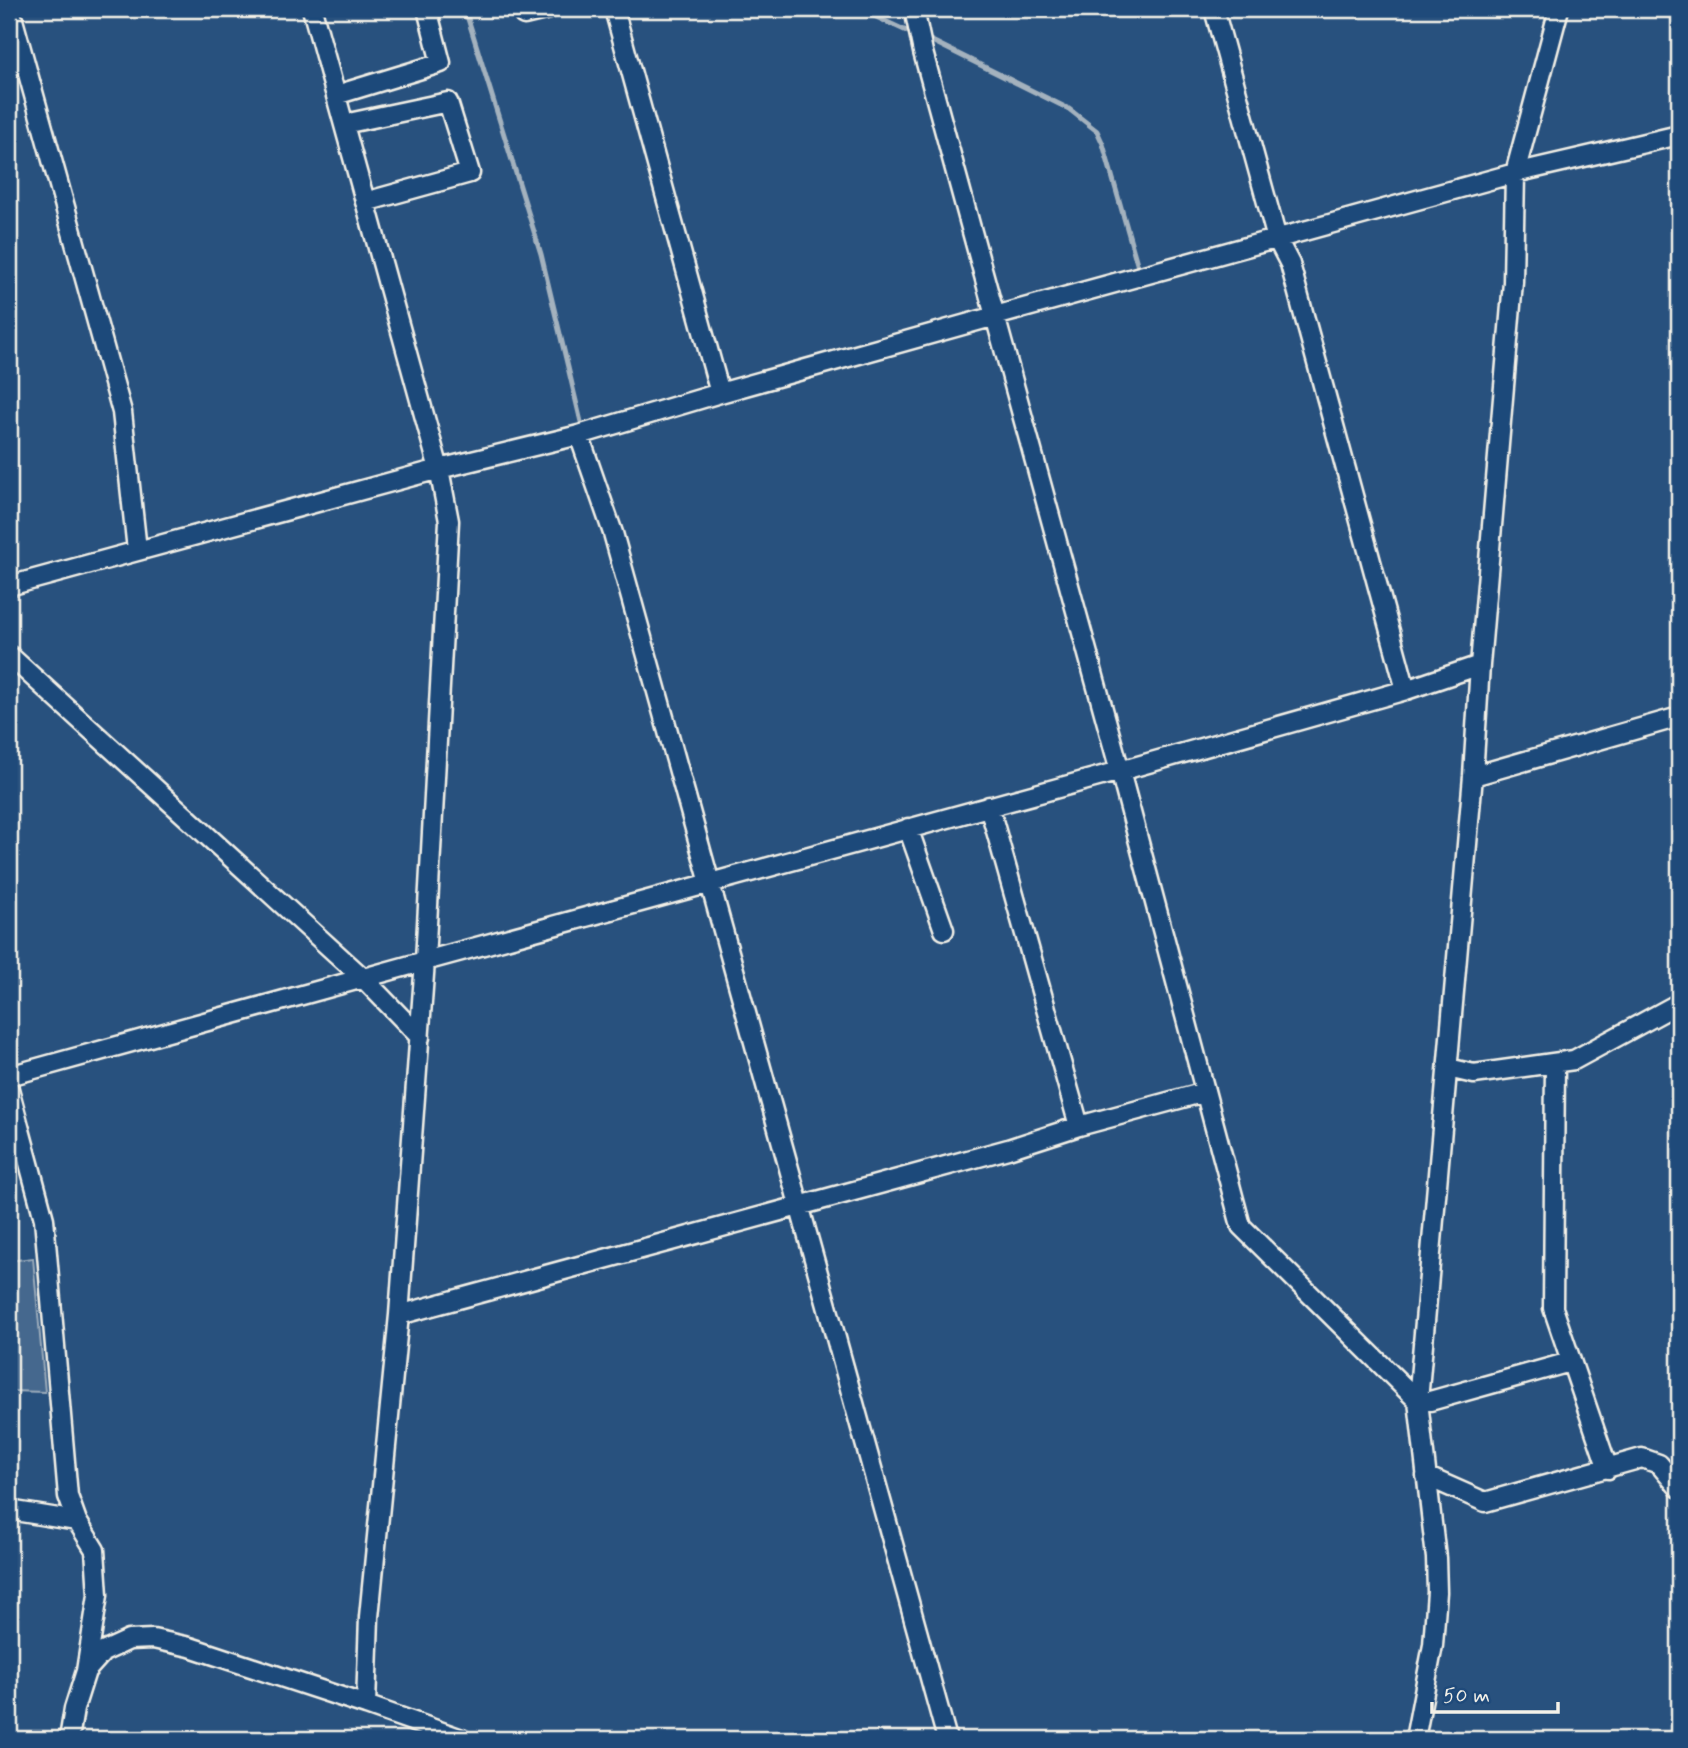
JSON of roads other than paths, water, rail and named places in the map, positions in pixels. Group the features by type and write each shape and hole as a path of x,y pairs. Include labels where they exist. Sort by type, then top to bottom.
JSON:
{"street":[{"path":"10,9 122,412 137,550"},
{"path":"312,9 439,469 449,521 420,1037 399,1315 369,1616 366,1704"},
{"path":"336,95 441,63 427,9"},
{"path":"523,9 524,15 549,9"},
{"path":"614,9 720,393"},
{"path":"914,9 923,52 1120,771 1241,1226 1418,1401 1430,1401 1570,1362"},
{"path":"1214,9 1277,239 1290,264 1406,691"},
{"path":"1415,1739 1433,1645 1437,1592 1436,1558 1418,1401 1513,282 1515,173 1559,9"},
{"path":"344,124 448,102 470,173 365,202"},
{"path":"9,586 439,469 579,435 995,316 1515,173 1679,135"},
{"path":"579,435 613,533 947,1739"},
{"path":"9,655 363,978 420,1037"},
{"path":"9,1076 1120,771 1406,691 1480,665"},
{"path":"1473,776 1679,717"},
{"path":"989,806 1079,1126"},
{"path":"908,828 944,930"},
{"path":"1448,1068 1474,1074 1574,1060 1679,1003"},
{"path":"1555,1063 1553,1308 1608,1469"},
{"path":"9,1088 44,1219 68,1496 77,1521 95,1550 97,1595 86,1671 74,1709 69,1739"},
{"path":"399,1315 1008,1149 1079,1126 1205,1092"},
{"path":"1426,1476 1485,1502 1642,1458 1659,1464 1679,1488"},
{"path":"9,1510 77,1521"},
{"path":"86,1671 103,1652 129,1640 153,1639 190,1647 366,1704 462,1739"}],"waterway":[{"path":"465,9 541,254 581,422"},
{"path":"859,9 913,34"},
{"path":"928,39 1069,109 1097,131 1138,267"}]}
